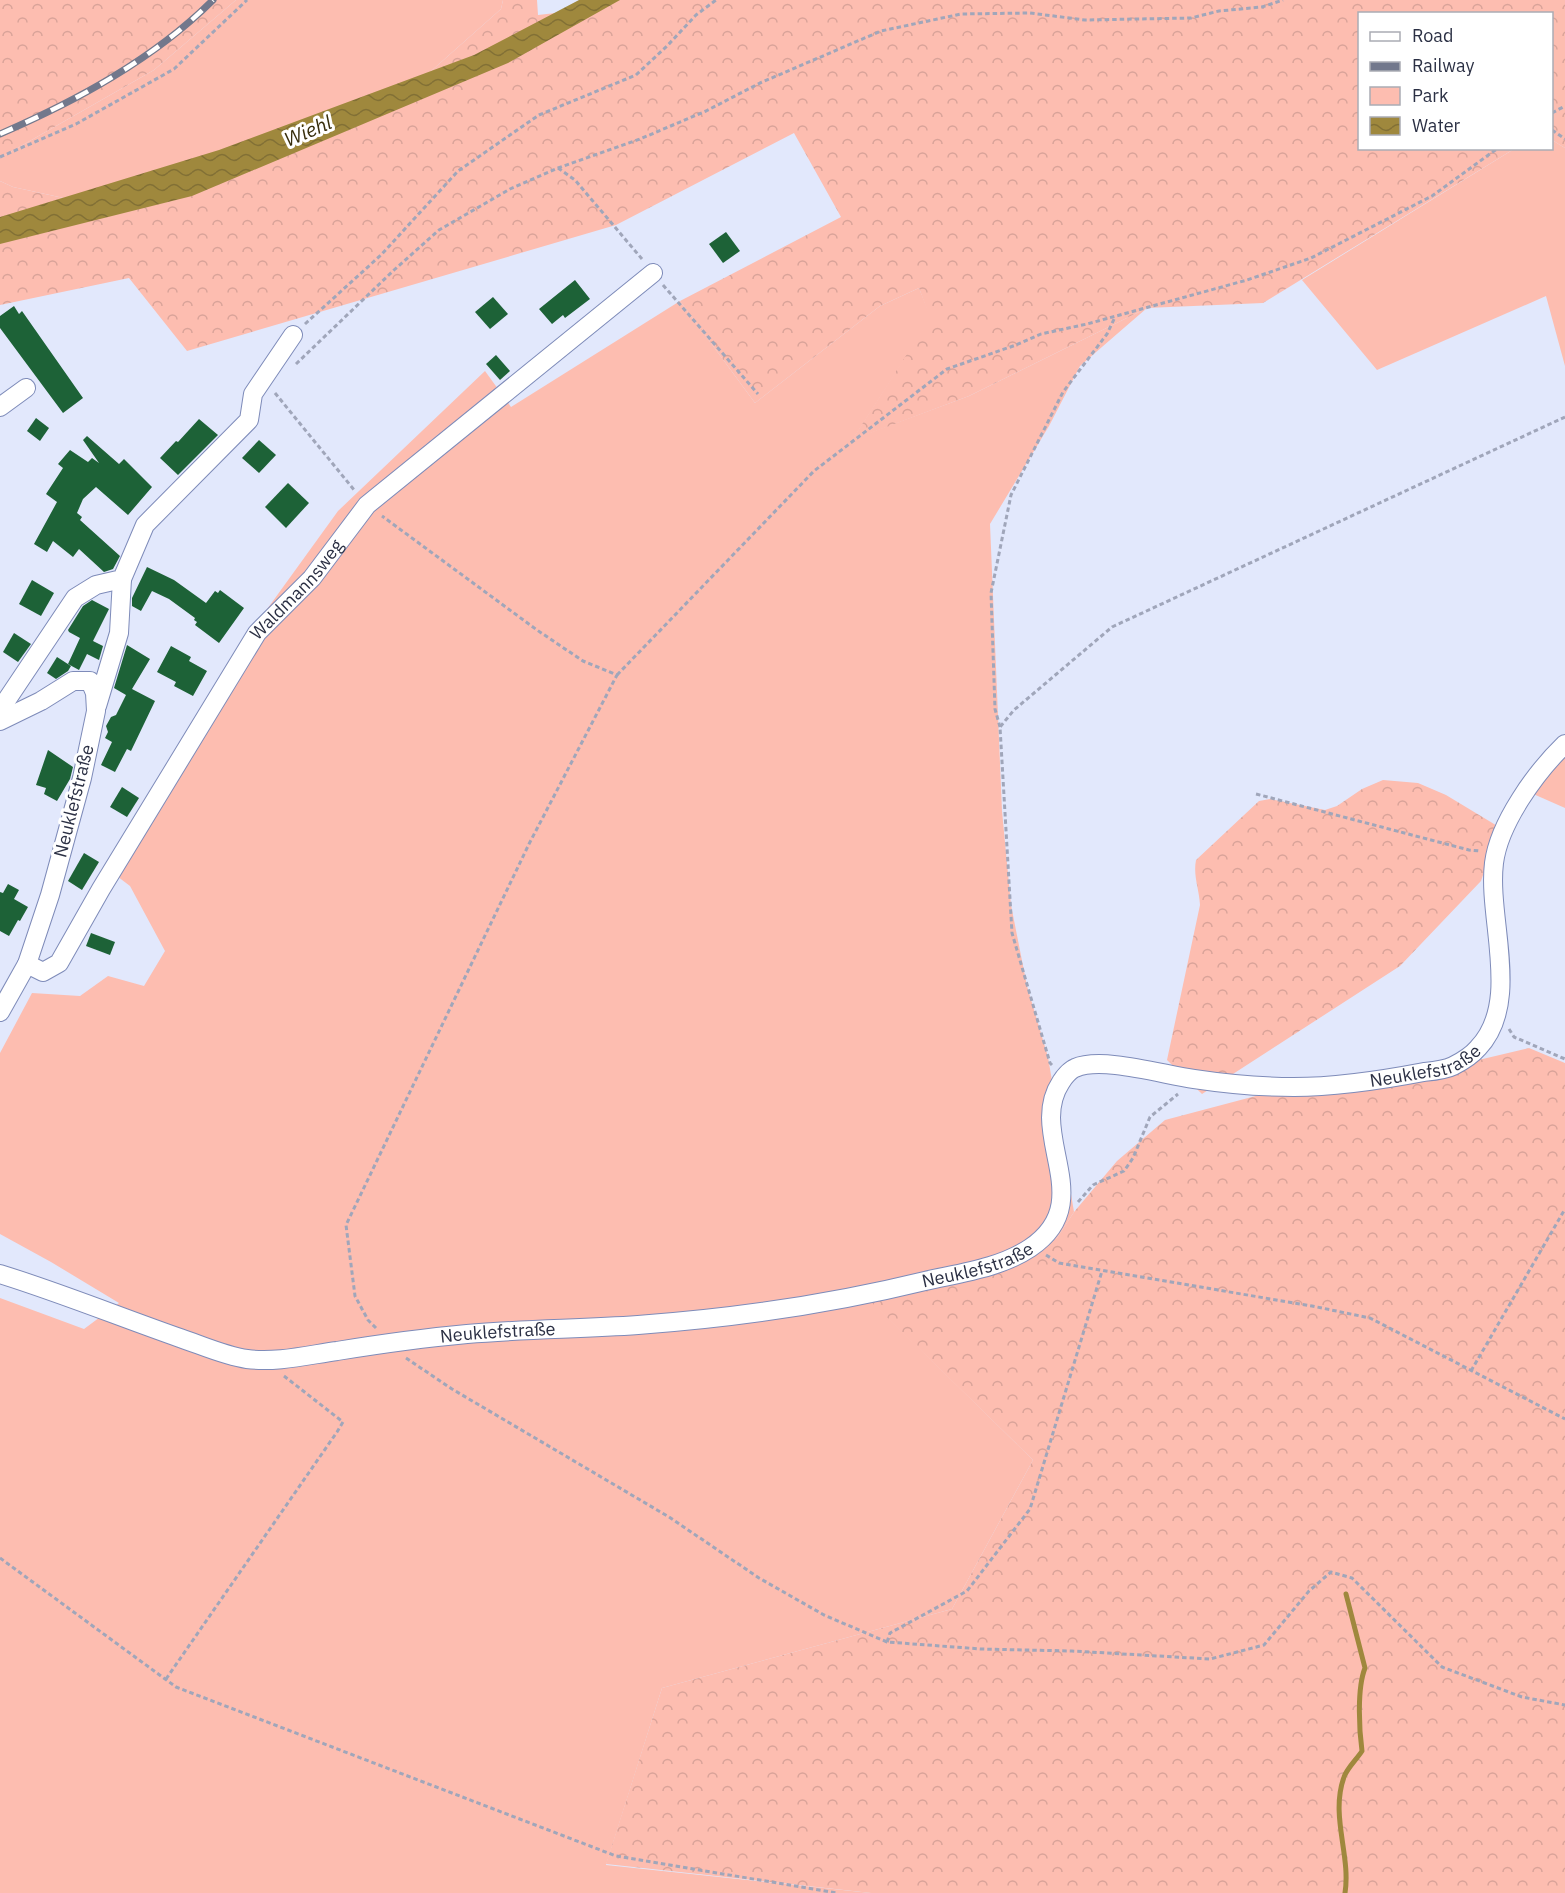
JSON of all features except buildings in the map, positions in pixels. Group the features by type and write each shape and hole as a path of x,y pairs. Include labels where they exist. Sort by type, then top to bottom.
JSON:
{"street":[{"name":"Waldmannsweg","path":"27,964 43,972 59,963 107,879 257,633 312,578 367,505 653,273"},
{"path":"96,711 119,633 122,579 145,525 249,420 253,394 293,335"},
{"path":"0,407 26,388"},
{"path":"0,710 75,598 96,585 122,579"},
{"name":"Neuklefstraße","path":"0,721 41,701 73,681 90,681 95,693 96,711 82,778 53,885 27,964 0,1012"},
{"name":"Neuklefstraße","path":"1066,1075 1075,1068 1104,1063 1195,1079 1249,1085 1298,1087 1386,1078 1450,1068 1478,1048 1491,1031 1498,1009 1501,978 1493,867 1498,841 1518,803 1565,744"},
{"path":"1056,1220 1062,1205 1058,1158 1051,1120 1051,1103 1066,1075"},
{"name":"Neuklefstraße","path":"0,1275 44,1287 118,1317 248,1359 290,1358 470,1334 638,1325 736,1316 879,1292 984,1267 1015,1256 1044,1236 1056,1220"}],"path":[{"path":"0,157 76,124 174,69 247,0"},
{"path":"293,335 381,255 458,171 539,115 636,75 696,15 716,0"},
{"path":"295,365 439,230 510,189 706,111 760,83 881,31 961,14 1030,13 1085,20 1191,18 1219,11 1262,7 1283,0"},
{"path":"1495,150 1432,196 1311,258 1247,280 1115,317 1041,334 947,369 813,471 617,675 529,844 346,1225 354,1296 368,1320 410,1362 669,1517 759,1578 824,1615 887,1642 981,1649 1072,1651 1210,1659 1264,1645 1308,1591 1331,1572 1352,1578 1442,1667 1522,1697 1565,1705"},
{"path":"1066,1075 1050,1063 1012,933 1000,727 995,709 991,593 1011,495 1063,392 1107,334 1115,317"},
{"path":"249,420 269,402 275,393 367,505 537,630 583,661 617,675"},
{"path":"1000,727 1014,710 1112,627 1565,417"},
{"path":"1256,794 1469,850 1496,852"},
{"path":"1498,1009 1514,1037 1565,1059"},
{"path":"1056,1220 1069,1212 1093,1185 1124,1171 1133,1158 1150,1118 1195,1079"},
{"path":"1471,1371 1565,1209"},
{"path":"1032,1246 1059,1263 1370,1318 1565,1419"},
{"path":"887,1642 890,1633 967,1591 1030,1509 1102,1271"},
{"path":"166,1679 343,1422 261,1359"},
{"path":"0,1558 176,1687 616,1856 837,1893"}],"green space":[{"path":"0,0 236,0 154,70 0,158"},
{"path":"236,0 503,0 501,9 395,103 82,202 13,187 0,181 0,158 154,70"},
{"path":"503,0 537,0 538,15 573,11 590,0 1565,0 1565,148 1553,141 1553,12 1358,12 1358,150 1512,150 1263,303 1147,308 969,396 852,440 930,318 919,288 880,306 755,403 680,301 841,217 794,133 616,225 187,351 129,278 0,305 0,181 13,187 82,202 395,103 501,9"},
{"path":"1553,141 1565,148 1565,366 1546,296 1377,370 1302,280 1512,150 1553,150"},
{"path":"919,288 931,318 853,439 969,396 1147,308 1080,366 1049,426 990,524 1002,811 1011,905 1027,986 1048,1057 1074,1212 1057,1238 1019,1262 868,1298 1033,1460 952,1609 662,1688 606,1865 871,1893 0,1893 0,1298 84,1329 119,1303 0,1234 0,1053 32,993 80,996 108,976 144,986 165,951 130,886 105,867 229,662 338,511 485,371 511,407 680,301 755,403 880,306"},
{"path":"1565,757 1565,808 1531,793"},
{"path":"1383,780 1418,783 1446,795 1499,827 1481,881 1400,966 1202,1094 1167,1060 1200,905 1196,860 1259,801 1270,799 1325,810 1337,806 1362,789"},
{"path":"1529,1048 1565,1063 1565,1893 871,1893 606,1864 662,1688 952,1609 1033,1460 867,1298 1019,1262 1057,1238 1074,1212 1117,1161 1165,1120 1267,1093 1356,1089"}],"water":[{"name":"Wiehl","path":"579,0 620,0 508,63 192,196 0,244 0,217 219,150 474,55"}],"waterway":[{"path":"1345,1893 1340,1792 1345,1774 1362,1751 1360,1697 1365,1668 1346,1594"}],"railway":[{"path":"0,134 113,77 166,41 213,0"}]}
